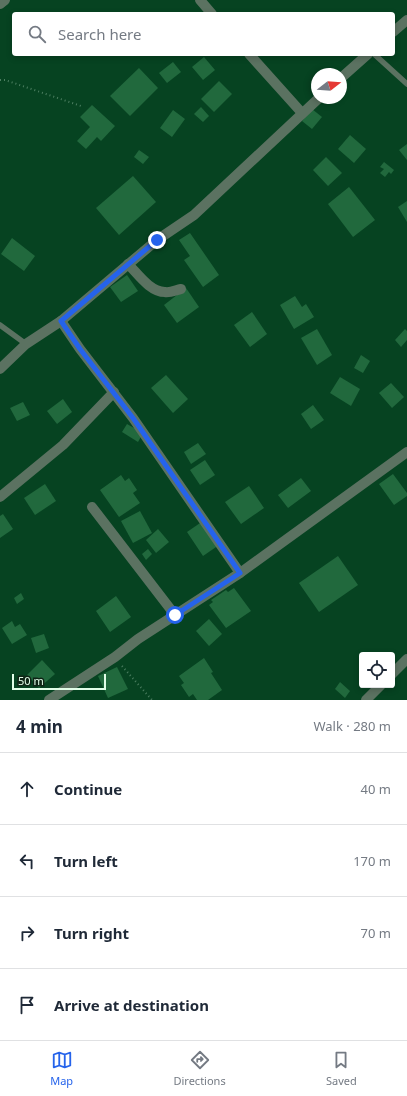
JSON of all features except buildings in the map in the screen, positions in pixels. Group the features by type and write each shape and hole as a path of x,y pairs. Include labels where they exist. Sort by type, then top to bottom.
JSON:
{"street":[{"path":"0,4 5,0"},
{"path":"200,0 210,12"},
{"path":"395,30 407,20"},
{"path":"251,56 302,113"},
{"path":"347,73 366,56"},
{"path":"0,369 26,344 61,321 157,240 194,215 312,104"},
{"path":"128,264 150,287 158,291 166,292 181,289"},
{"path":"61,321 80,349 114,392 240,573"},
{"path":"0,497 62,445 114,392"},
{"path":"49,700 115,657 138,639 240,573 407,452"},
{"path":"92,507 175,615"},
{"path":"395,671 407,659"},
{"path":"366,700 378,688"}],"lane":[{"path":"376,56 407,84"},
{"path":"0,325 26,344"}],"path":[{"path":"0,80 5,80 81,106"},
{"path":"115,657 152,700"}],"route":[{"path":"157,240 61,321 80,349 133,418 240,573 175,615"}]}
